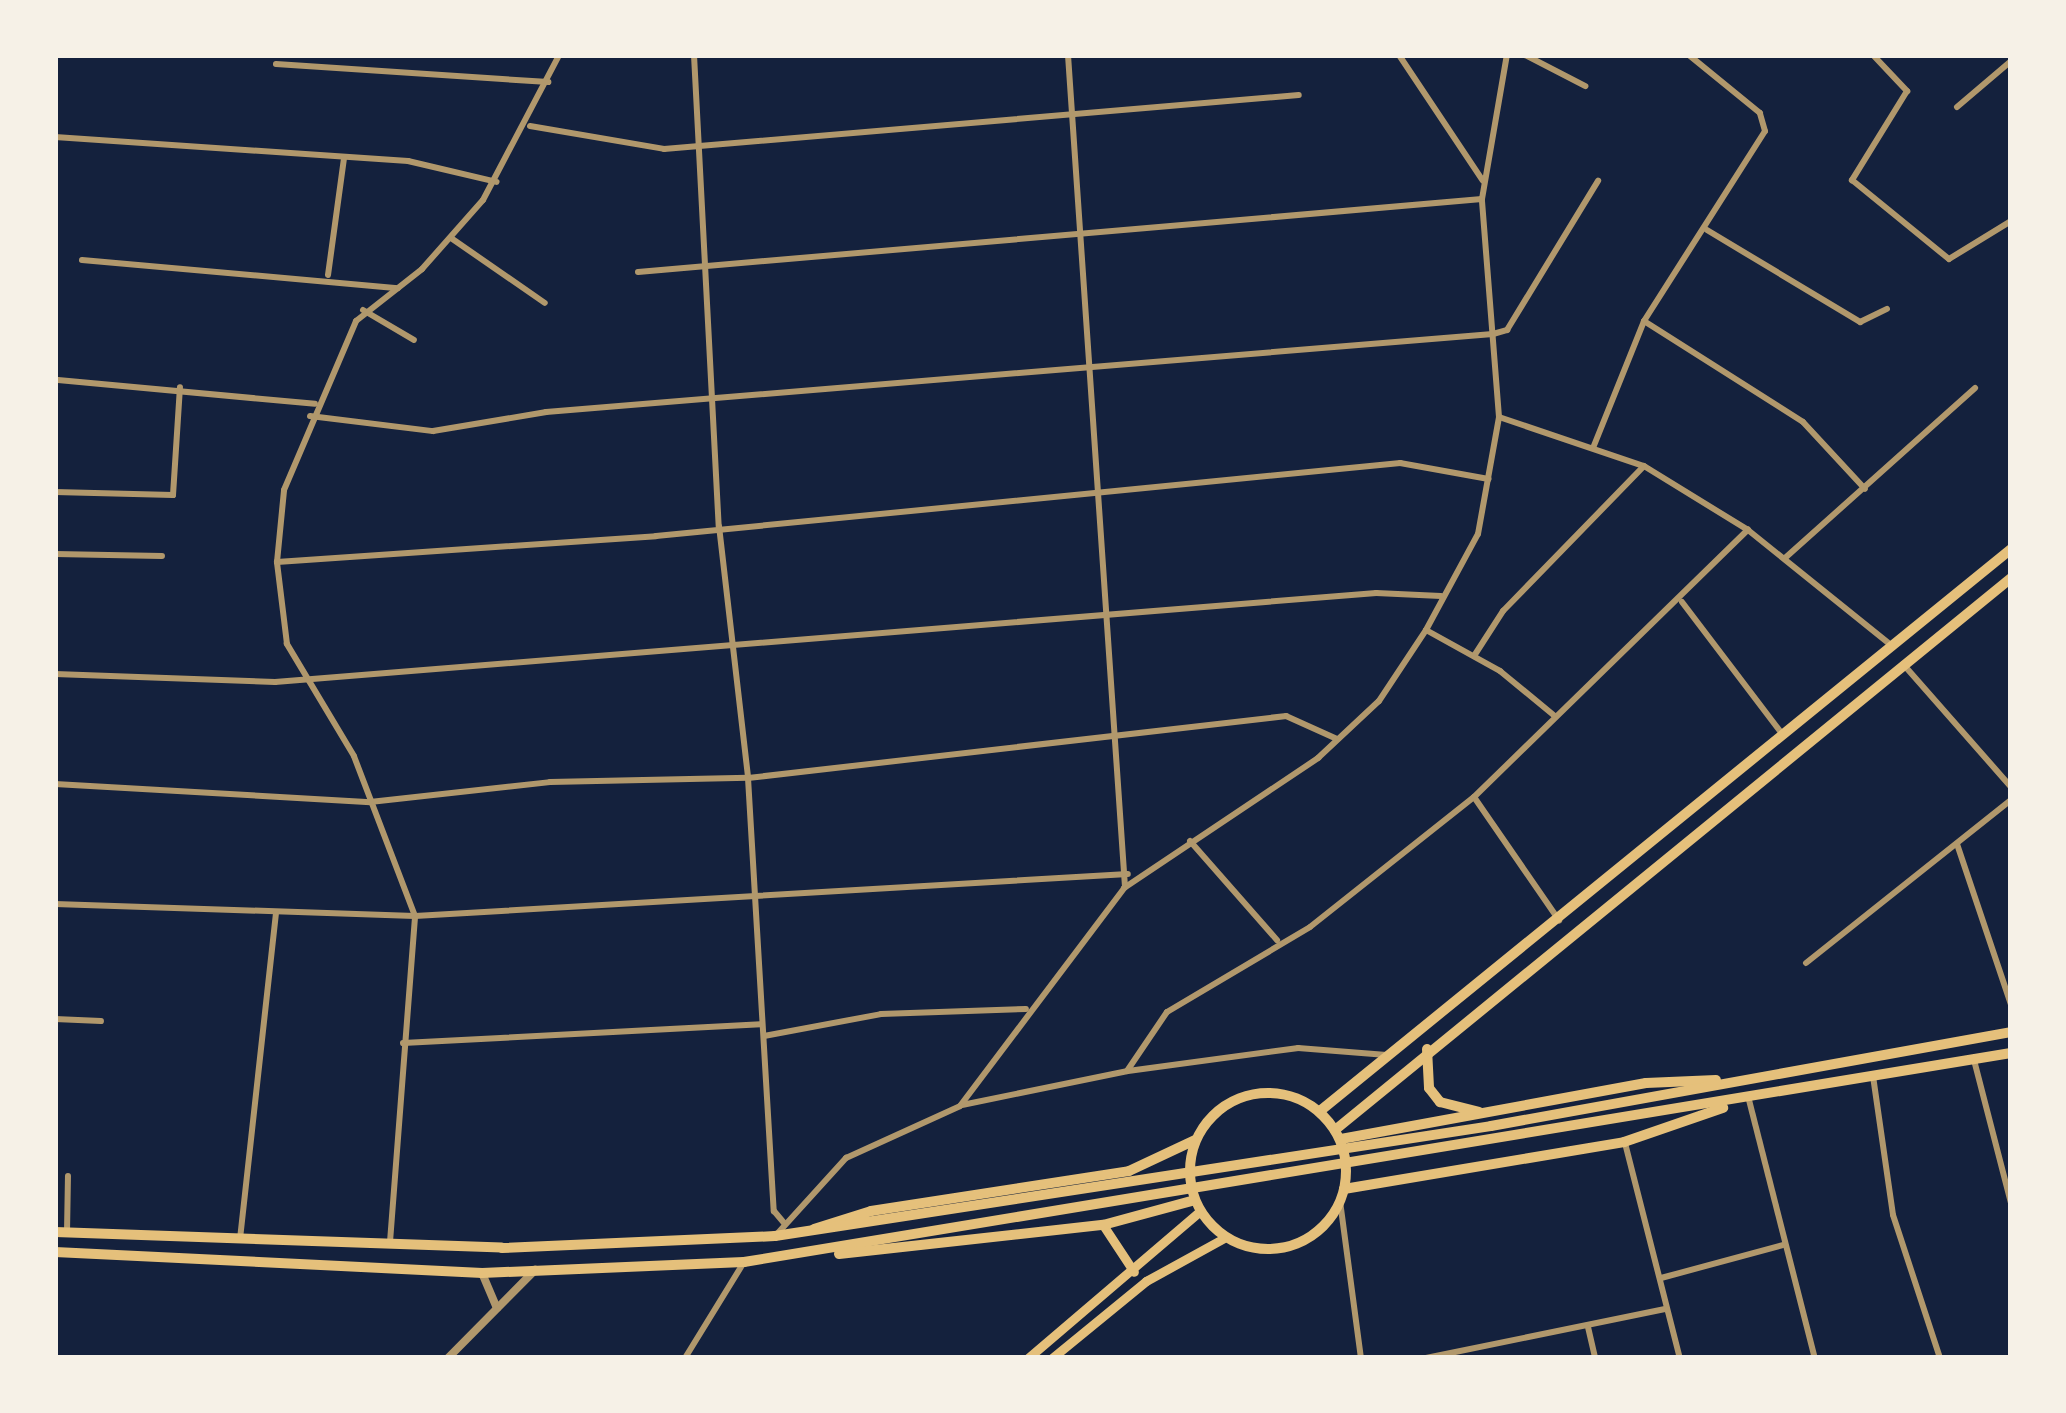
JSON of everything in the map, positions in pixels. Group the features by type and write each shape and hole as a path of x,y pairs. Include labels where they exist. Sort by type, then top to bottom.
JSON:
{"main road":[{"path":"1320,1111 1560,921 2011,549"},
{"path":"1338,1134 1427,1049 2011,578"},
{"path":"1489,977 1500,990"},
{"path":"61,1232 611,1248 775,1236 1742,1080 2011,1032"},
{"path":"1427,1049 1429,1088 1440,1102 1480,1112"},
{"path":"1895,1052 1902,1072"},
{"path":"55,1252 276,1266 482,1272 744,1262 1733,1103 2011,1054"},
{"path":"1338,1134 1646,1083 1742,1080"},
{"path":"809,1232 871,1211 1129,1171 1195,1140 1217,1111 1250,1094 1287,1094 1320,1111 1338,1134 1342,1195"},
{"path":"1195,1140 1197,1206 1226,1237 1261,1249 1297,1244 1342,1195 1624,1142 1733,1103"},
{"path":"823,1252 888,1255 1102,1225 1197,1206"},
{"path":"1028,1358 1134,1272 1197,1206"},
{"path":"1102,1225 1134,1272"},
{"path":"1052,1358 1146,1281 1226,1237"},
{"path":"272,1240 276,1266"}],"street":[{"path":"390,1242 415,916 370,802 310,678 287,644 277,562 284,490 310,416 364,310 399,288 450,238 497,182 530,126 559,55 550,55"},
{"path":"694,55 720,526 748,778 750,894 764,1036 774,1211 785,1224"},
{"path":"1068,55 1128,874 1124,888"},
{"path":"1399,55 1484,182"},
{"path":"960,1106 1027,1009 1124,888 1338,740 1379,701 1426,630 1441,596 1478,534 1499,416 1482,199 1507,55"},
{"path":"1525,55 1586,86"},
{"path":"1593,448 1644,321 1756,152 1765,120 1688,55"},
{"path":"1872,55 1907,91 1852,180 1949,259 2011,222"},
{"path":"1957,107 2011,61"},
{"path":"276,64 548,82"},
{"path":"530,126 632,148 1299,96"},
{"path":"55,137 344,158 497,182"},
{"path":"328,276 344,158"},
{"path":"310,416 433,431 712,398 1494,334 1507,330 1598,181"},
{"path":"638,272 707,270 1482,199"},
{"path":"1707,230 1860,322 1886,309"},
{"path":"450,238 544,302"},
{"path":"82,260 328,276 399,288"},
{"path":"364,310 414,340"},
{"path":"1644,321 1803,422 1865,489"},
{"path":"58,380 180,386 316,404"},
{"path":"55,492 173,494 180,386"},
{"path":"1786,558 1975,388"},
{"path":"1499,416 1644,466 1748,530 1891,645"},
{"path":"277,562 720,526 1100,486 1412,462 1489,480"},
{"path":"1474,656 1503,611 1644,466"},
{"path":"1127,1071 1167,1012 1277,940 1310,927 1474,797 1682,602 1748,530"},
{"path":"55,554 162,556"},
{"path":"55,674 310,678 1108,616 1441,596"},
{"path":"1682,602 1784,734"},
{"path":"1426,630 1474,656 1556,717"},
{"path":"1903,664 2011,787"},
{"path":"55,784 370,802 550,782 748,778 1286,716 1338,740"},
{"path":"1474,797 1560,921"},
{"path":"1806,963 2011,800"},
{"path":"1190,840 1277,940"},
{"path":"1957,843 2011,1004"},
{"path":"55,904 415,916 1128,874"},
{"path":"240,1239 276,914"},
{"path":"764,1036 880,1014 1027,1009"},
{"path":"55,1019 101,1021"},
{"path":"403,1043 760,1024"},
{"path":"775,1236 864,1146 960,1106 1127,1071 1298,1048 1387,1055"},
{"path":"1974,1060 2011,1201"},
{"path":"1873,1076 1893,1214 1940,1358"},
{"path":"1749,1100 1782,1245 1815,1358"},
{"path":"1624,1142 1680,1358"},
{"path":"61,1232 68,1176"},
{"path":"1342,1195 1361,1358"},
{"path":"1661,1278 1782,1245"},
{"path":"685,1358 744,1262"},
{"path":"448,1358 535,1270"},
{"path":"482,1272 498,1308"},
{"path":"1426,1358 1479,1354 1665,1309"},
{"path":"1588,1327 1595,1358"}]}
